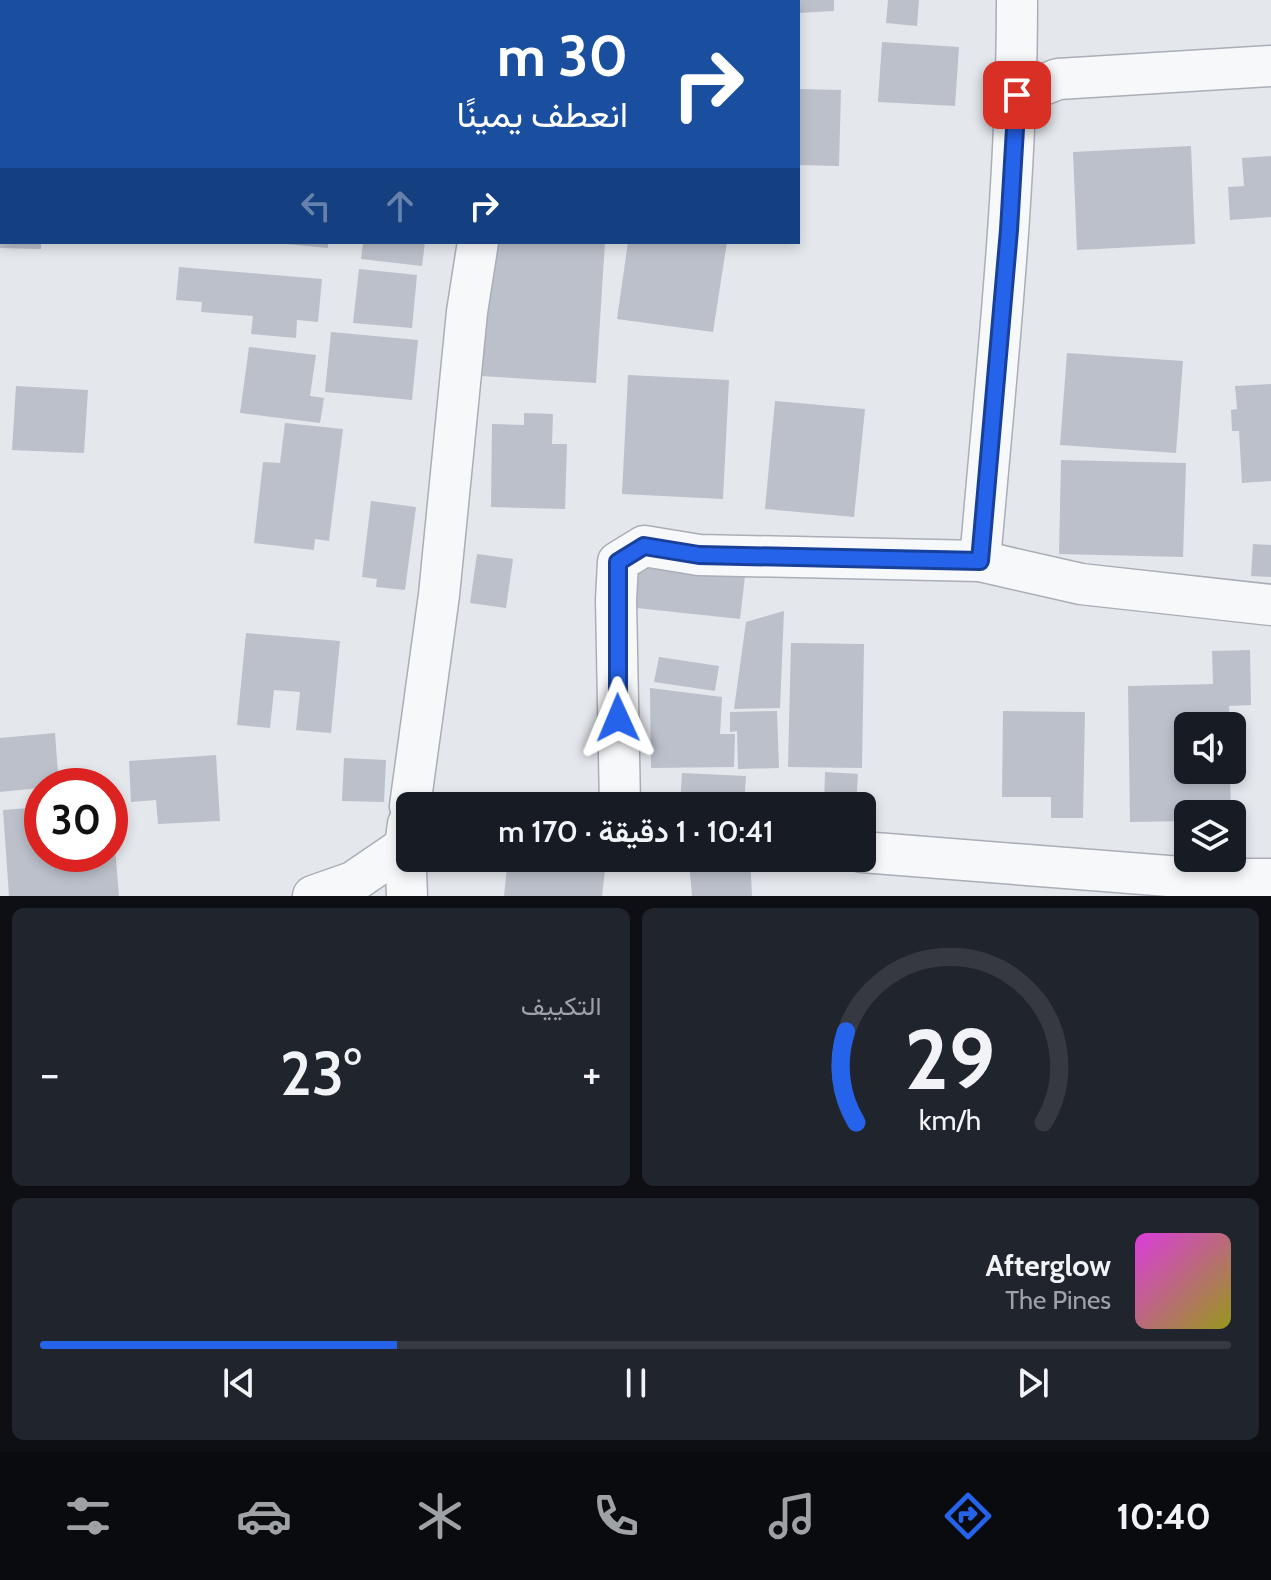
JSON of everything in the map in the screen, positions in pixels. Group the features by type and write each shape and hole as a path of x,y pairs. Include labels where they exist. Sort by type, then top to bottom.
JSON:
{"street":[{"path":"980,561 1009,230 1017,95 1017,0"},
{"path":"1017,95 1058,79 1271,66"},
{"path":"412,792 439,595 467,312 478,244"},
{"path":"620,792 618,562 644,546 699,555 980,561 1081,584 1271,605"},
{"path":"313,896 353,882 396,852"},
{"path":"876,853 1206,879 1271,879"},
{"path":"407,872 407,896"}],"building":[{"path":"800,0 834,0 834,11 800,13"},
{"path":"888,0 919,0 917,26 886,23"},
{"path":"882,42 959,47 955,106 878,102"},
{"path":"800,89 841,90 839,166 800,165"},
{"path":"1191,146 1195,244 1077,250 1073,152"},
{"path":"1271,156 1271,217 1230,220 1228,187 1244,186 1242,158"},
{"path":"0,244 41,244 41,249 0,248"},
{"path":"286,244 328,244 328,248"},
{"path":"363,244 425,244 422,266 361,259"},
{"path":"488,244 605,244 596,383 480,376"},
{"path":"628,244 727,244 713,332 617,319"},
{"path":"179,267 322,279 318,322 297,320 296,338 251,334 253,316 201,312 202,302 176,300"},
{"path":"359,269 417,275 412,328 353,323"},
{"path":"331,332 418,340 412,400 325,392"},
{"path":"249,347 316,355 310,396 324,398 320,423 240,413"},
{"path":"1067,353 1183,361 1176,453 1060,445"},
{"path":"628,375 729,380 723,499 622,494"},
{"path":"1271,384 1271,481 1242,483 1239,431 1232,431 1231,410 1237,409 1235,386"},
{"path":"16,386 88,390 84,453 12,450"},
{"path":"775,401 865,409 854,517 765,509"},
{"path":"524,413 553,414 552,444 567,444 565,509 491,507 492,424 524,425"},
{"path":"285,423 343,429 329,541 315,539 314,550 254,543 263,462 280,463"},
{"path":"1061,460 1186,463 1183,557 1059,554"},
{"path":"371,501 416,507 405,590 376,587 377,579 362,577"},
{"path":"1253,544 1271,545 1271,577 1251,576"},
{"path":"477,554 513,559 506,608 470,603"},
{"path":"632,564 745,576 740,619 627,607"},
{"path":"784,611 780,708 734,709 746,622"},
{"path":"246,633 340,641 331,733 296,730 300,692 274,690 270,728 237,725"},
{"path":"791,643 864,644 862,768 788,767"},
{"path":"1250,650 1251,705 1229,706 1229,712 1174,712 1174,784 1230,784 1231,800 1174,800 1174,821 1130,822 1128,686 1213,684 1212,651"},
{"path":"659,657 719,666 715,691 654,682"},
{"path":"650,688 722,697 720,734 735,734 734,767 651,768"},
{"path":"777,711 779,768 738,769 737,731 730,732 730,712"},
{"path":"1003,711 1085,712 1083,818 1051,818 1051,797 1002,797"},
{"path":"55,733 58,768 24,768 24,790 0,792 0,738"},
{"path":"216,755 220,821 158,824 156,800 131,802 129,761"},
{"path":"344,758 386,760 384,802 342,801"},
{"path":"825,772 858,774 857,792 824,792"},
{"path":"682,773 746,776 745,792 681,792"},
{"path":"24,808 24,872 117,872 119,896 9,896 3,810"},
{"path":"507,872 605,872 602,896 504,896"},
{"path":"690,872 751,872 752,896 692,896"}],"route":[{"path":"618,718 618,562 644,546 699,555 980,561 1009,230 1017,95"}]}
